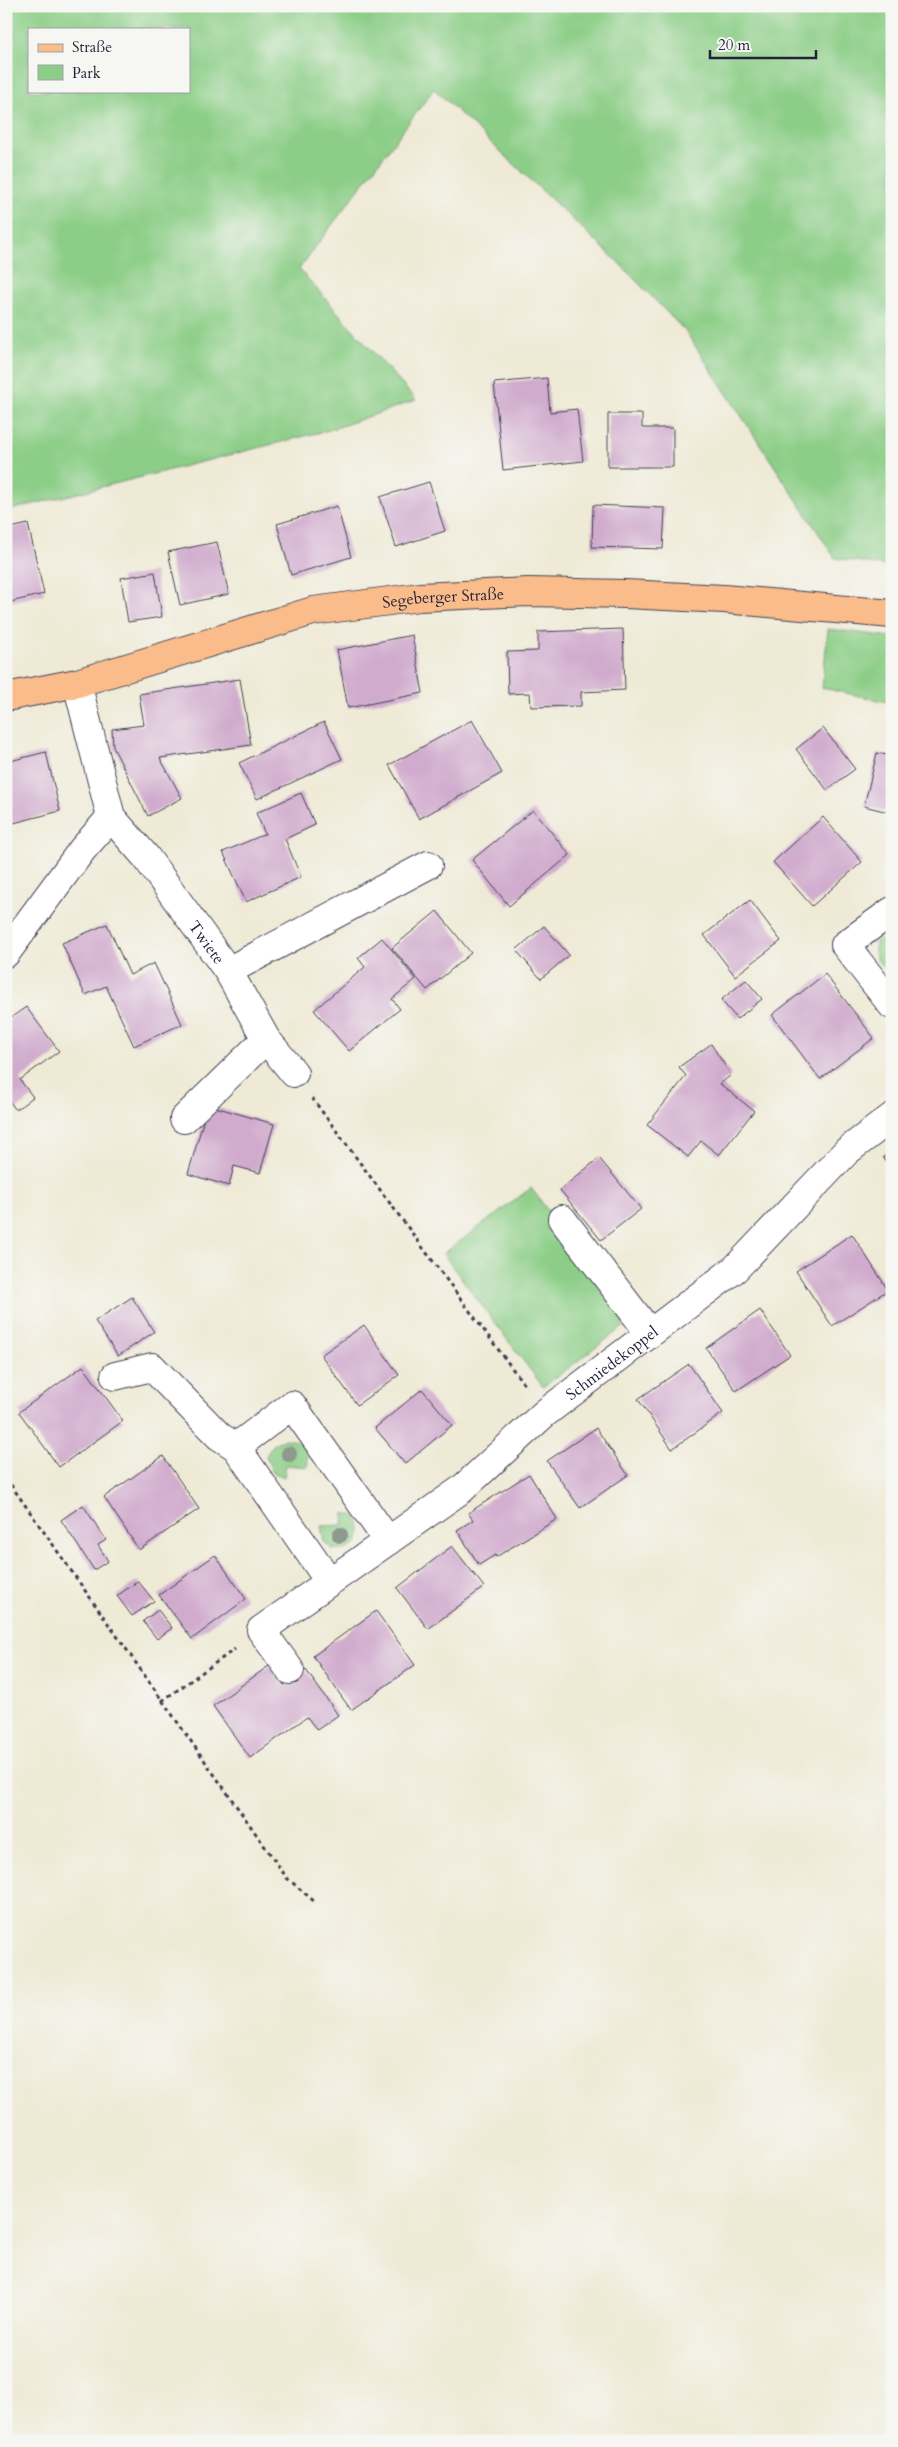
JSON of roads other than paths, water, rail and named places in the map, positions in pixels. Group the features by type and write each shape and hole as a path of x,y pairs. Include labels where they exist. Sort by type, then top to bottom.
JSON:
{"main road":[{"name":"Segeberger Straße","path":"6,697 77,683 313,611 420,597 528,592 626,594 724,599 892,614"}],"street":[{"name":"Twiete","path":"77,683 111,817 146,857 228,970 266,1039 294,1073"},
{"path":"6,953 82,850 111,817"},
{"path":"228,970 428,866"},
{"path":"892,911 845,945 892,1005"},
{"path":"184,1119 266,1039"},
{"name":"Schmiedekoppel","path":"290,1670 261,1630 462,1489 545,1413 735,1268 847,1151 892,1117"},
{"path":"562,1219 649,1332"},
{"path":"115,1376 152,1367 219,1436 236,1447 323,1585"},
{"path":"236,1447 292,1405 388,1541"}]}
